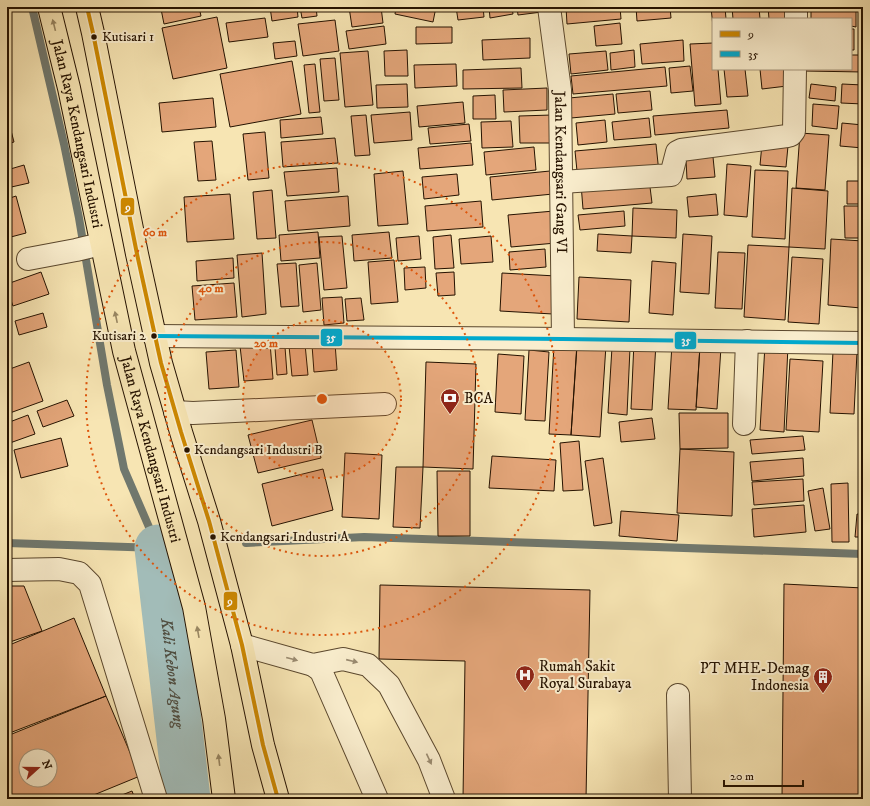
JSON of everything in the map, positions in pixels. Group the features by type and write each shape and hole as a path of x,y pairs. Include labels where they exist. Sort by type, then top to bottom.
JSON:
{"main road":[{"name":"Jalan Raya Kendangsari Industri","path":"49,7 69,88 90,246 124,351 194,607 214,719 224,799"},
{"path":"87,7 154,336 175,412 210,521 242,645 263,745 278,799"}],"street":[{"name":"Jalan Kendangsari Gang VI","path":"549,7 560,90 563,338"},
{"path":"796,7 796,18"},
{"path":"562,182 671,175 677,152 681,150 791,135 794,131 795,70"},
{"path":"28,259 90,246"},
{"path":"154,336 563,338 863,343"},
{"path":"744,424 747,341"},
{"path":"175,412 193,413 385,404"},
{"path":"7,570 59,569 79,573 90,584 156,799"},
{"path":"242,645 313,664 343,659 368,665 389,685 430,760 444,799"},
{"path":"313,664 321,671 378,799"},
{"path":"678,695 680,799"}],"building":[{"path":"169,7 199,7 201,16 164,24 161,9"},
{"path":"270,7 297,7 298,17 272,21"},
{"path":"300,7 316,7 317,16 302,18"},
{"path":"349,7 381,7 383,23 352,27"},
{"path":"396,7 436,7 433,22 395,14"},
{"path":"456,7 483,7 484,17 458,20"},
{"path":"489,7 512,7 513,14 490,18"},
{"path":"517,7 542,7 542,12 518,15"},
{"path":"566,7 620,7 621,19 567,24"},
{"path":"636,7 670,7 671,18 637,21"},
{"path":"711,7 725,7 726,18 712,18"},
{"path":"732,7 759,7 760,18 733,18"},
{"path":"768,7 786,7 787,18 769,18"},
{"path":"811,7 856,7 856,27 852,26 852,18 811,18"},
{"path":"217,17 227,68 173,79 162,28"},
{"path":"265,18 268,37 229,42 226,23"},
{"path":"335,20 339,51 303,56 298,24"},
{"path":"620,23 622,44 596,46 594,26"},
{"path":"384,26 386,44 349,49 346,31"},
{"path":"416,27 452,27 452,43 416,44"},
{"path":"852,29 854,29 854,50 852,50"},
{"path":"530,38 530,58 483,60 482,40"},
{"path":"683,40 684,61 642,64 640,44"},
{"path":"295,41 297,56 275,59 273,43"},
{"path":"712,43 712,70 718,70 721,104 695,106 690,44"},
{"path":"407,50 408,76 385,76 384,51"},
{"path":"634,50 635,67 611,70 610,53"},
{"path":"368,51 373,105 345,107 340,53"},
{"path":"606,51 608,70 571,74 569,54"},
{"path":"852,55 863,55 863,72 805,71 852,70"},
{"path":"335,58 339,100 324,101 320,59"},
{"path":"292,61 301,114 230,127 220,74"},
{"path":"315,64 320,112 309,113 304,65"},
{"path":"456,64 457,86 415,88 414,65"},
{"path":"690,66 693,91 671,93 669,68"},
{"path":"665,67 667,86 573,94 571,76"},
{"path":"521,68 522,88 463,89 463,70"},
{"path":"724,70 745,70 748,96 727,97"},
{"path":"760,70 784,70 787,86 762,89"},
{"path":"407,84 408,107 377,108 376,85"},
{"path":"811,84 836,87 835,101 809,98"},
{"path":"842,84 863,85 863,104 841,103"},
{"path":"547,88 547,110 504,112 503,90"},
{"path":"650,91 652,110 618,113 616,94"},
{"path":"613,94 615,114 571,118 569,98"},
{"path":"495,95 496,119 473,119 473,96"},
{"path":"213,98 216,127 162,132 159,103"},
{"path":"463,102 465,123 419,127 417,106"},
{"path":"813,104 839,106 837,129 812,126"},
{"path":"727,110 729,128 655,135 653,116"},
{"path":"410,112 412,140 374,143 371,115"},
{"path":"366,115 370,155 355,156 351,116"},
{"path":"552,115 553,143 520,143 519,116"},
{"path":"321,117 323,134 281,138 280,120"},
{"path":"649,118 651,137 614,140 612,122"},
{"path":"7,119 14,142 7,144"},
{"path":"605,120 607,142 578,145 576,123"},
{"path":"511,121 513,147 482,148 481,122"},
{"path":"842,123 863,125 863,148 840,146"},
{"path":"469,124 471,141 430,144 428,128"},
{"path":"265,132 269,178 248,180 243,134"},
{"path":"800,133 829,135 825,190 796,188"},
{"path":"335,138 338,163 283,167 281,142"},
{"path":"212,141 216,180 198,181 194,142"},
{"path":"471,143 473,165 420,169 418,148"},
{"path":"656,144 659,173 578,181 575,151"},
{"path":"762,144 788,146 786,167 760,165"},
{"path":"534,147 536,170 486,175 484,152"},
{"path":"713,157 715,177 687,179 686,160"},
{"path":"727,164 751,166 747,217 724,215"},
{"path":"24,165 29,183 7,188 7,170"},
{"path":"337,168 339,192 287,196 284,172"},
{"path":"755,170 788,171 785,239 752,237"},
{"path":"403,171 408,224 378,226 374,174"},
{"path":"550,171 553,194 492,200 490,177"},
{"path":"457,174 459,195 424,199 422,177"},
{"path":"649,179 652,203 583,209 581,184"},
{"path":"847,181 863,181 863,204 847,204"},
{"path":"792,188 828,191 825,249 789,247"},
{"path":"272,190 276,238 257,239 253,192"},
{"path":"230,194 234,239 187,242 184,197"},
{"path":"716,194 718,215 689,217 687,197"},
{"path":"16,196 26,233 7,238 7,199"},
{"path":"348,196 350,226 288,231 285,201"},
{"path":"481,201 483,227 427,231 425,206"},
{"path":"844,206 863,206 863,238 845,238"},
{"path":"633,208 677,210 676,238 632,236"},
{"path":"554,211 556,243 511,247 508,215"},
{"path":"624,211 625,226 580,230 578,215"},
{"path":"318,232 320,258 281,261 279,235"},
{"path":"389,232 392,258 354,261 352,235"},
{"path":"598,234 632,236 631,253 597,251"},
{"path":"683,234 712,236 709,294 680,292"},
{"path":"451,235 454,268 435,269 433,237"},
{"path":"342,236 347,288 324,290 319,237"},
{"path":"419,236 421,259 398,261 396,238"},
{"path":"491,236 493,262 461,264 459,239"},
{"path":"831,239 863,241 861,308 828,305"},
{"path":"748,245 789,247 785,320 744,317"},
{"path":"545,249 546,267 510,270 509,252"},
{"path":"718,252 745,253 742,309 715,308"},
{"path":"262,253 266,314 242,317 237,255"},
{"path":"792,257 823,259 819,324 788,322"},
{"path":"233,258 234,278 197,281 196,261"},
{"path":"394,260 398,302 371,304 368,262"},
{"path":"652,261 676,263 673,315 649,313"},
{"path":"296,263 299,306 281,307 277,264"},
{"path":"317,263 321,310 303,312 299,265"},
{"path":"425,267 426,288 405,290 404,268"},
{"path":"41,272 49,294 13,306 7,289 7,284"},
{"path":"454,272 455,295 438,296 436,273"},
{"path":"502,273 556,276 553,314 500,311"},
{"path":"579,277 631,280 629,322 577,319"},
{"path":"234,283 237,317 195,320 192,286"},
{"path":"342,297 344,323 324,325 322,298"},
{"path":"361,298 364,320 347,321 345,299"},
{"path":"43,313 47,327 19,335 15,321"},
{"path":"7,340 11,361 7,361"},
{"path":"634,342 656,343 652,410 631,409"},
{"path":"270,343 273,379 244,381 240,346"},
{"path":"335,343 337,370 314,372 312,345"},
{"path":"577,343 606,345 600,437 571,435"},
{"path":"305,344 308,375 292,376 289,346"},
{"path":"672,344 700,346 696,410 668,409"},
{"path":"554,345 577,346 571,435 549,434"},
{"path":"765,345 788,346 784,432 760,430"},
{"path":"700,346 721,347 717,409 696,407"},
{"path":"285,347 287,374 277,375 275,348"},
{"path":"612,347 630,348 627,415 608,413"},
{"path":"236,350 239,387 209,389 206,352"},
{"path":"529,350 549,352 545,421 525,420"},
{"path":"833,351 857,352 854,414 830,413"},
{"path":"498,354 524,356 521,414 495,412"},
{"path":"790,359 823,361 819,432 786,430"},
{"path":"29,362 43,401 7,414 7,370"},
{"name":"BCA","path":"426,362 476,364 473,469 423,467"},
{"path":"67,400 74,416 43,427 37,411"},
{"path":"679,413 728,413 728,448 680,449"},
{"path":"28,415 35,434 7,444 7,423"},
{"path":"652,418 655,439 621,442 619,422"},
{"path":"312,420 321,458 258,473 248,435"},
{"path":"803,436 805,450 752,454 750,440"},
{"path":"61,438 68,466 21,478 14,450"},
{"path":"579,441 583,490 563,491 560,443"},
{"path":"680,449 734,452 732,516 677,513"},
{"path":"345,453 382,455 379,519 342,517"},
{"path":"492,456 556,460 554,491 489,488"},
{"path":"603,458 612,523 594,526 585,461"},
{"path":"803,458 804,476 752,481 750,462"},
{"path":"396,467 423,467 420,528 393,527"},
{"path":"323,469 333,510 272,526 262,484"},
{"path":"437,471 470,471 470,536 438,536"},
{"path":"803,479 804,501 754,505 752,482"},
{"path":"848,483 849,542 832,542 831,484"},
{"path":"823,488 830,529 815,531 808,491"},
{"path":"804,505 806,532 754,537 752,509"},
{"path":"621,511 679,515 677,541 619,536"},
{"path":"857,514 863,515 863,537 855,537"},
{"name":"PT MHE-Demag Indonesia","path":"784,584 863,588 863,799 782,799"},
{"path":"380,585 590,590 586,799 463,799 465,661 379,659"},
{"path":"7,586 24,586 42,631 7,643"},
{"path":"74,618 106,696 7,734 7,646"},
{"path":"106,696 140,776 84,799 7,799 7,736"},
{"path":"132,791 135,799 112,799"}],"waterway":[{"path":"32,7 64,144 79,218 107,385 124,469 158,548"},
{"path":"246,543 364,537 863,554"},
{"path":"7,543 158,548 171,547"},
{"name":"Kali Kebon Agung","path":"158,548 187,799"}],"transit line":[{"name":"9","path":"87,7 137,254 161,363 209,521 242,645 263,745 278,799"},
{"name":"35","path":"154,336 863,343"}],"place":[{"name":"Kutisari 1","path":"94,37"},
{"name":"Kutisari 2","path":"154,336"},
{"name":"BCA","path":"450,415"},
{"name":"Kendangsari Industri B","path":"187,450"},
{"name":"Kendangsari Industri A","path":"213,537"},
{"name":"Rumah Sakit Royal Surabaya","path":"525,692"},
{"name":"PT MHE-Demag Indonesia","path":"823,694"}]}
